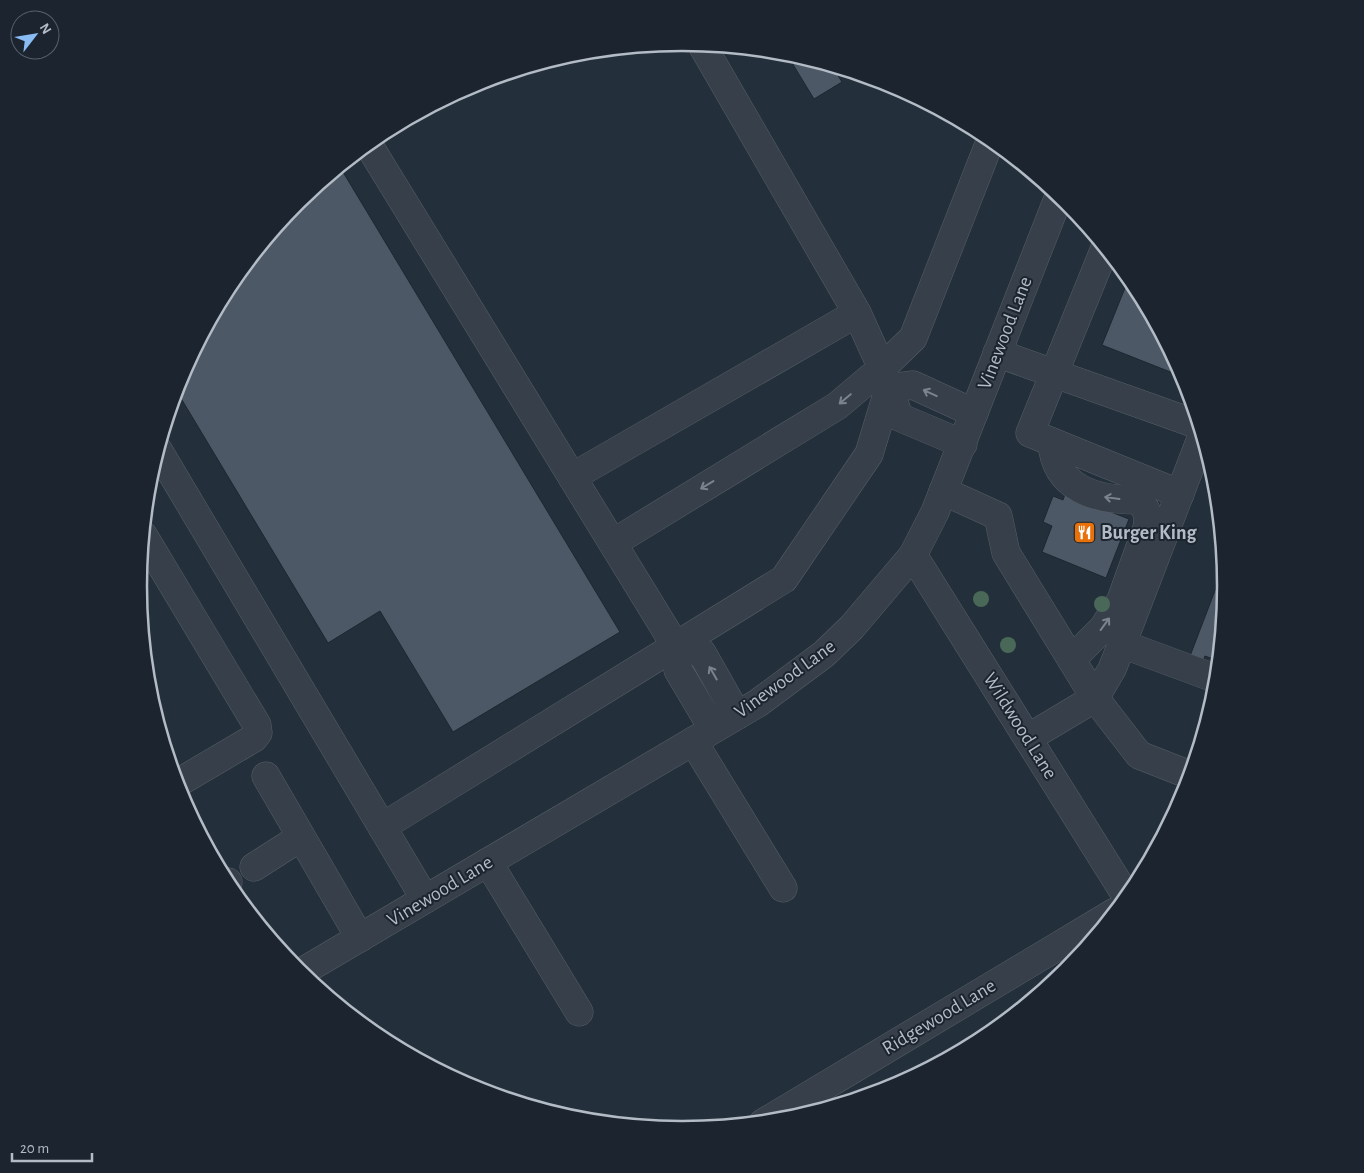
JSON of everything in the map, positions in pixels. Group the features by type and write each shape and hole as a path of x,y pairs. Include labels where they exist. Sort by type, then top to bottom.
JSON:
{"street":[{"path":"706,52 857,313 886,378 899,416 962,444"},
{"path":"382,827 784,579 869,454 886,378 913,338 988,148"},
{"path":"372,150 675,645 678,670 703,735 783,888"},
{"name":"Vinewood Lane","path":"308,969 758,703 824,654 852,627 913,555 943,491 1056,204"},
{"path":"1102,255 1030,433 1180,494"},
{"path":"572,477 857,313"},
{"path":"997,353 1054,375 1191,422"},
{"path":"612,543 886,378 913,385 974,413"},
{"path":"1052,442 1053,458 1065,477 1076,487 1111,499 1137,500 1147,510 1148,517 1147,528 1121,600 1103,628 1072,659"},
{"path":"1028,738 1095,698 1112,669 1198,446"},
{"path":"163,458 425,899"},
{"path":"943,491 998,516 1006,553 1095,698 1139,755 1184,773"},
{"name":"Wildwood Lane","path":"913,555 1123,890"},
{"path":"148,564 257,725 258,733 254,738 183,780"},
{"path":"1122,644 1210,676"},
{"path":"675,645 702,653 737,715"},
{"path":"266,776 360,938"},
{"path":"254,867 301,837"},
{"path":"488,862 579,1012"},
{"name":"Ridgewood Lane","path":"780,1112 1099,922"}],"building":[{"path":"792,63 837,74 842,82 814,99"},
{"path":"343,172 620,632 453,732 380,611 328,643 181,398 218,319 257,261 304,208"},
{"path":"1125,287 1146,319 1173,373 1102,345"},
{"path":"1065,494 1129,519 1106,578 1042,552 1052,526 1043,522 1053,496 1063,500"},
{"path":"1217,585 1213,659 1205,656 1203,661 1190,656"}],"place":[{"name":"Burger King","path":"1085,533"}]}
